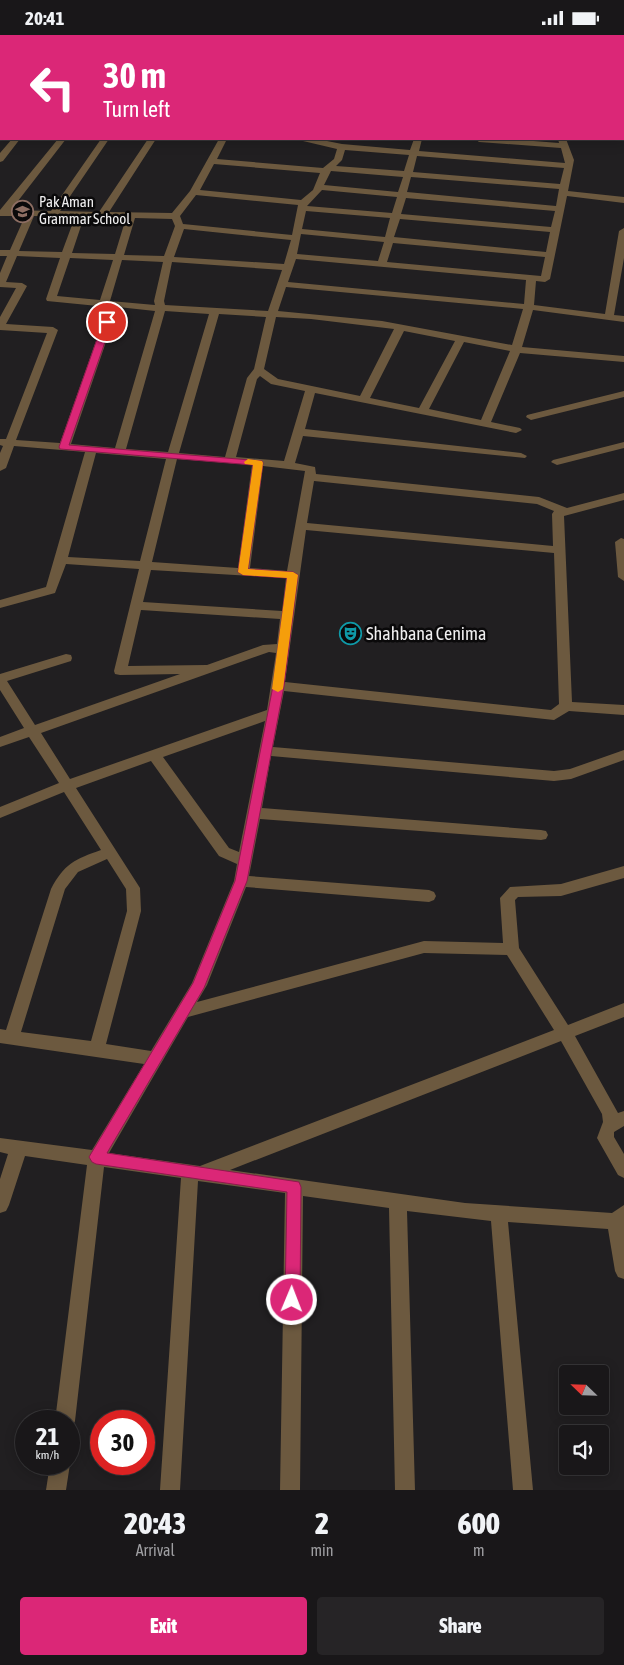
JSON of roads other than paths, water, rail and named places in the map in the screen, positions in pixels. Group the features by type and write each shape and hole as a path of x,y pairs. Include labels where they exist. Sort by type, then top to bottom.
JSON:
{"street":[{"path":"0,159 15,140"},
{"path":"2,213 61,140"},
{"path":"54,214 104,140"},
{"path":"102,215 151,140"},
{"path":"175,216 194,193 222,140"},
{"path":"310,140 342,147 568,166"},
{"path":"382,264 418,140"},
{"path":"292,256 545,279 570,160 563,142 507,140"},
{"path":"229,461 252,378 260,370 272,314 292,256 302,206 317,191 326,170 338,160 342,147"},
{"path":"211,161 408,175 564,190 624,200"},
{"path":"319,187 560,209"},
{"path":"194,193 397,217 556,231"},
{"path":"2,213 175,216"},
{"path":"0,467 4,443 52,330 0,326 22,287 0,284 31,213"},
{"path":"80,215 68,255 51,299 161,308 311,316 400,328 516,349 624,359"},
{"path":"64,447 109,304 119,257 131,215"},
{"path":"119,452 161,308 159,301 168,259 180,227 175,216"},
{"path":"180,227 389,240 550,255"},
{"path":"609,317 624,231"},
{"path":"0,253 168,259 288,267"},
{"path":"485,424 516,349 528,307 531,278"},
{"path":"282,284 528,307 624,319"},
{"path":"208,669 120,671 172,456 215,311"},
{"path":"364,399 400,328"},
{"path":"423,411 460,339"},
{"path":"260,370 275,382 516,430"},
{"path":"289,465 311,388"},
{"path":"531,417 624,394"},
{"path":"298,432 521,456"},
{"path":"4,443 289,465 311,469 300,526 278,686 241,881 199,985 96,1157 66,1410"},
{"path":"557,462 624,445"},
{"path":"0,604 51,589 62,560 91,449"},
{"path":"243,572 258,463"},
{"path":"310,477 539,501 566,512"},
{"path":"566,706 558,514 624,496"},
{"path":"300,526 559,550"},
{"path":"621,542 624,577"},
{"path":"62,560 293,575"},
{"path":"136,606 288,615"},
{"path":"0,743 268,648 283,649"},
{"path":"66,658 0,679 133,888 134,911 97,1049"},
{"path":"278,686 554,715 566,706 624,710"},
{"path":"0,813 68,785 273,713"},
{"path":"266,751 554,776 571,774 624,755"},
{"path":"154,755 224,852 245,861"},
{"path":"254,813 541,835"},
{"path":"110,852 73,867 64,875 5,1037 155,1059"},
{"path":"624,873 561,890 515,891 507,898 511,949 565,1033 610,1113 617,1121 605,1132 605,1138 624,1170"},
{"path":"241,881 429,896"},
{"path":"183,1012 424,947 511,949"},
{"path":"197,1172 624,1010"},
{"path":"0,1145 96,1157 465,1211 499,1214 620,1217 624,1271"},
{"path":"0,1205 19,1147"},
{"path":"170,1490 197,1172"},
{"path":"290,1490 294,1187"},
{"path":"398,1201 405,1490"},
{"path":"499,1214 523,1490"},
{"path":"56,1490 58,1475"}],"place":[{"name":"Pak Aman Grammar School","path":"23,211"},
{"name":"Shahbana Cenima","path":"350,634"}]}
